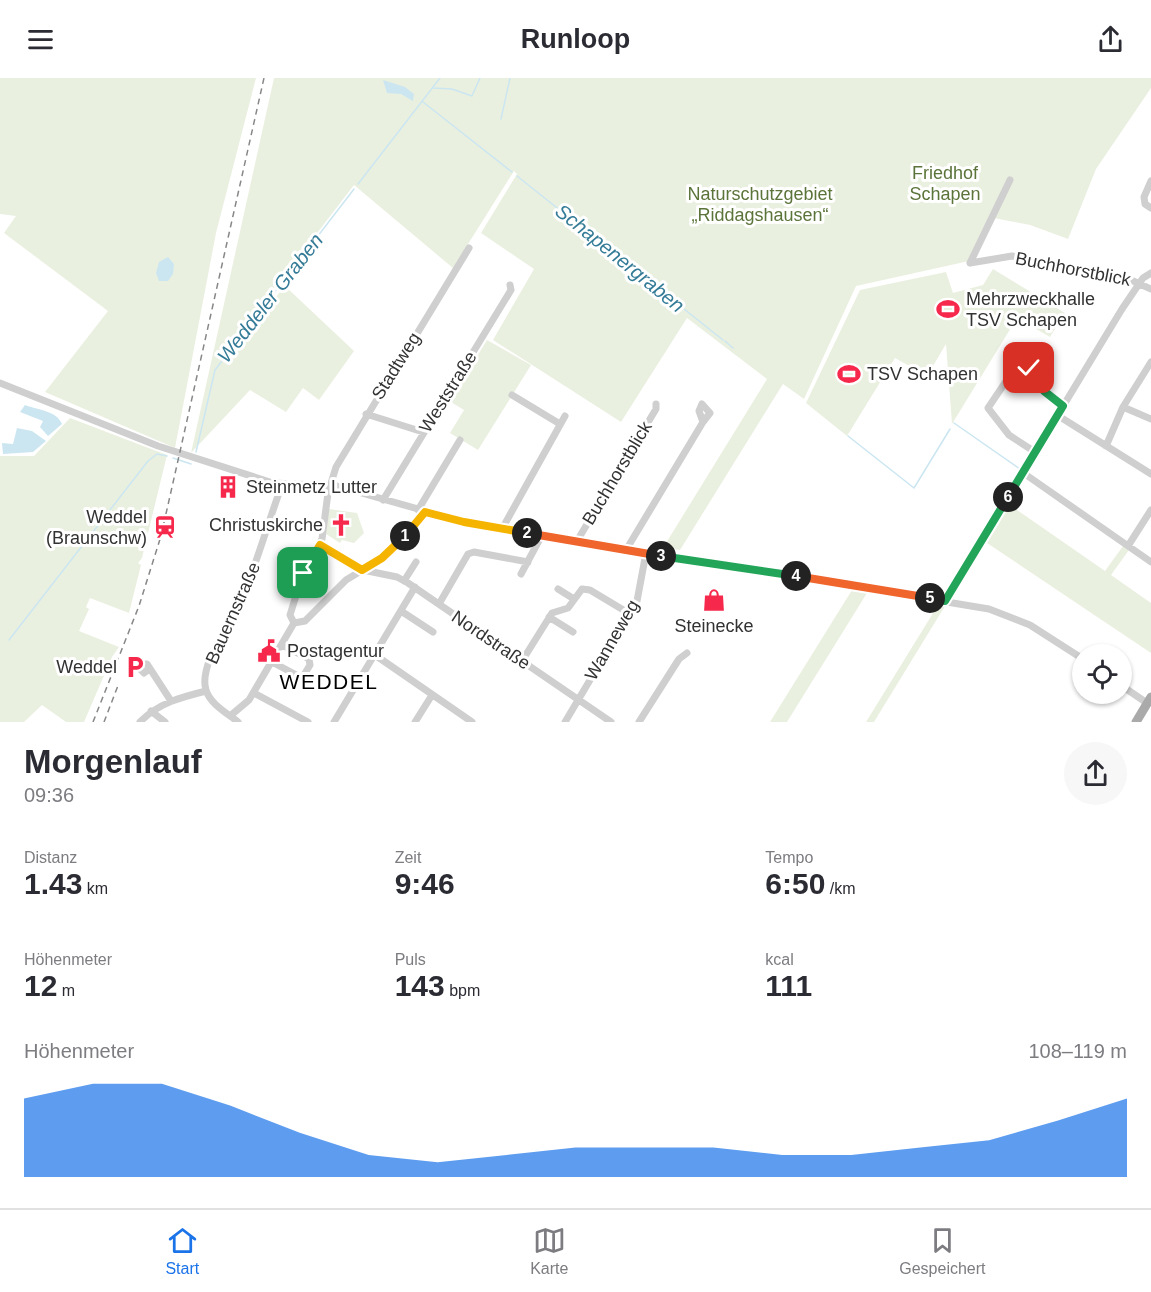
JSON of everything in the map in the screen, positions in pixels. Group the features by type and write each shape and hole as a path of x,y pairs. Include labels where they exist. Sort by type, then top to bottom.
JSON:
{"main road":[{"path":"1136,722 1149,700"}],"street":[{"name":"Buchhorstblick","path":"1010,180 970,263 1012,256 1140,282"},
{"path":"1151,181 1144,197 1145,204 1151,207"},
{"name":"Stadtweg","path":"320,545 330,486 344,451 469,248"},
{"path":"945,601 1140,282 1151,273"},
{"path":"1140,282 1151,290"},
{"name":"Weststraße","path":"383,500 511,290 510,285"},
{"path":"1035,452 1009,435 988,408 1019,362 1032,372 1044,391 1063,406"},
{"path":"1106,446 1123,407 1151,362"},
{"path":"0,383 158,446 273,483 330,486 422,511 502,529 989,609 1021,620 1072,652"},
{"path":"512,395 560,424"},
{"name":"Buchhorstblick","path":"576,541 656,409 656,404"},
{"path":"1123,407 1151,419"},
{"path":"366,414 423,432"},
{"path":"1057,415 1151,474"},
{"path":"502,529 565,416"},
{"path":"626,549 703,422"},
{"path":"294,623 305,621 346,580 382,558 422,519 422,511 460,440"},
{"path":"1022,472 1151,562"},
{"name":"Bauernstraße","path":"273,483 276,498"},
{"name":"Bauernstraße","path":"206,691 211,658 248,582 282,485"},
{"path":"1128,546 1151,510"},
{"path":"521,574 542,535"},
{"path":"294,623 290,615 303,573 320,545"},
{"name":"Nordstraße","path":"320,545 362,570 404,581 415,587 611,722"},
{"path":"439,604 468,554 474,552 528,562"},
{"name":"Wanneweg","path":"564,722 639,597 646,553"},
{"path":"404,581 416,562"},
{"path":"334,722 415,587"},
{"path":"558,589 574,599"},
{"path":"522,661 552,613 568,608 582,589 590,590 630,614"},
{"path":"401,611 433,632"},
{"path":"549,617 573,632"},
{"path":"230,716 245,705 254,693 294,623"},
{"path":"272,663 302,678 310,665 309,659 282,645"},
{"path":"639,722 679,658 687,653"},
{"path":"375,655 472,722"},
{"path":"149,669 171,700"},
{"path":"140,722 151,711 171,700 206,691 213,702 238,722"},
{"path":"1132,691 1149,700"},
{"path":"254,693 308,722"},
{"path":"415,722 432,695"},
{"path":"151,711 165,722"}],"green space":[{"path":"0,78 256,78 216,233 175,448 45,392 108,311 4,233 16,216 0,214"},
{"name":"Naturschutzgebiet „Riddagshausen“","path":"274,78 1151,78 1151,88 1096,169 1068,239 1030,225 994,218 969,261 856,286 804,399 783,384 680,550 663,548 767,379 687,318 621,422 493,340 534,269 481,233 517,174 514,171 453,268 354,185 251,319 255,322 285,286 354,351 319,400 303,388 286,412 250,390 191,453"},
{"path":"993,269 1065,313 1050,337 1017,318 952,424 946,344 927,376 895,358 847,436 806,403 860,290 946,272 953,293 983,285"},
{"path":"487,340 531,365 478,450 450,433 464,410 446,399 466,366 470,368"},
{"path":"70,418 167,455 142,558 138,563 141,565 129,613 90,598 86,607 89,609 79,631 119,647 112,657 84,722 66,722 42,705 24,722 0,722 0,456 34,456"},
{"path":"1010,505 1105,571 1123,546 1129,550 1111,575 1151,603 1151,653 987,543"},
{"path":"329,509 357,513 364,533 354,543 342,540 340,543 326,534"},
{"path":"852,590 867,593 787,722 770,722"},
{"path":"938,605 945,606 874,722 866,722"}],"water":[{"path":"383,80 405,87 414,94 413,101 401,94 387,93"},
{"path":"168,257 174,264 173,274 168,281 159,281 156,273 159,262"},
{"path":"25,405 56,416 62,424 48,436 40,427 43,421 20,412"},
{"path":"17,428 32,431 46,441 33,452 3,454 2,443 13,444"}],"waterway":[{"name":"Weddeler Graben","path":"358,184 440,78"},
{"path":"433,88 452,89 472,96 480,78"},
{"path":"501,119 510,78"},
{"name":"Schapenergraben","path":"423,102 512,172"},
{"name":"Schapenergraben","path":"517,176 723,340"},
{"name":"Weddeler Graben","path":"196,452 215,370 354,189"},
{"name":"Schapenergraben","path":"725,341 733,348"},
{"name":"Schapenergraben","path":"954,423 1020,469"},
{"name":"Schapenergraben","path":"848,436 914,488 950,429"},
{"name":"Weddeler Graben","path":"9,640 148,461 157,454 167,456"},
{"name":"Weddeler Graben","path":"173,458 191,464"}],"railway":[{"path":"93,722 139,606 161,536 264,78"},
{"path":"104,722 119,683"}],"place":[{"name":"Mehrzweckhalle TSV Schapen","path":"948,309"},
{"name":"TSV Schapen","path":"849,374"},
{"name":"Steinmetz Lutter","path":"228,487"},
{"name":"Christuskirche","path":"341,525"},
{"name":"Weddel (Braunschw)","path":"165,527"},
{"name":"Steinecke","path":"714,600"},
{"name":"Postagentur","path":"269,651"},
{"name":"Weddel","path":"135,667"}],"district":[{"name":"WEDDEL","path":"329,681"}],"route":[{"path":"303,573 320,545 362,570 371,566 390,551 422,519 425,512 464,522 945,601 1063,406 1044,391 1029,368"}],"park label":[{"name":"Friedhof Schapen","path":"945,184"}]}
